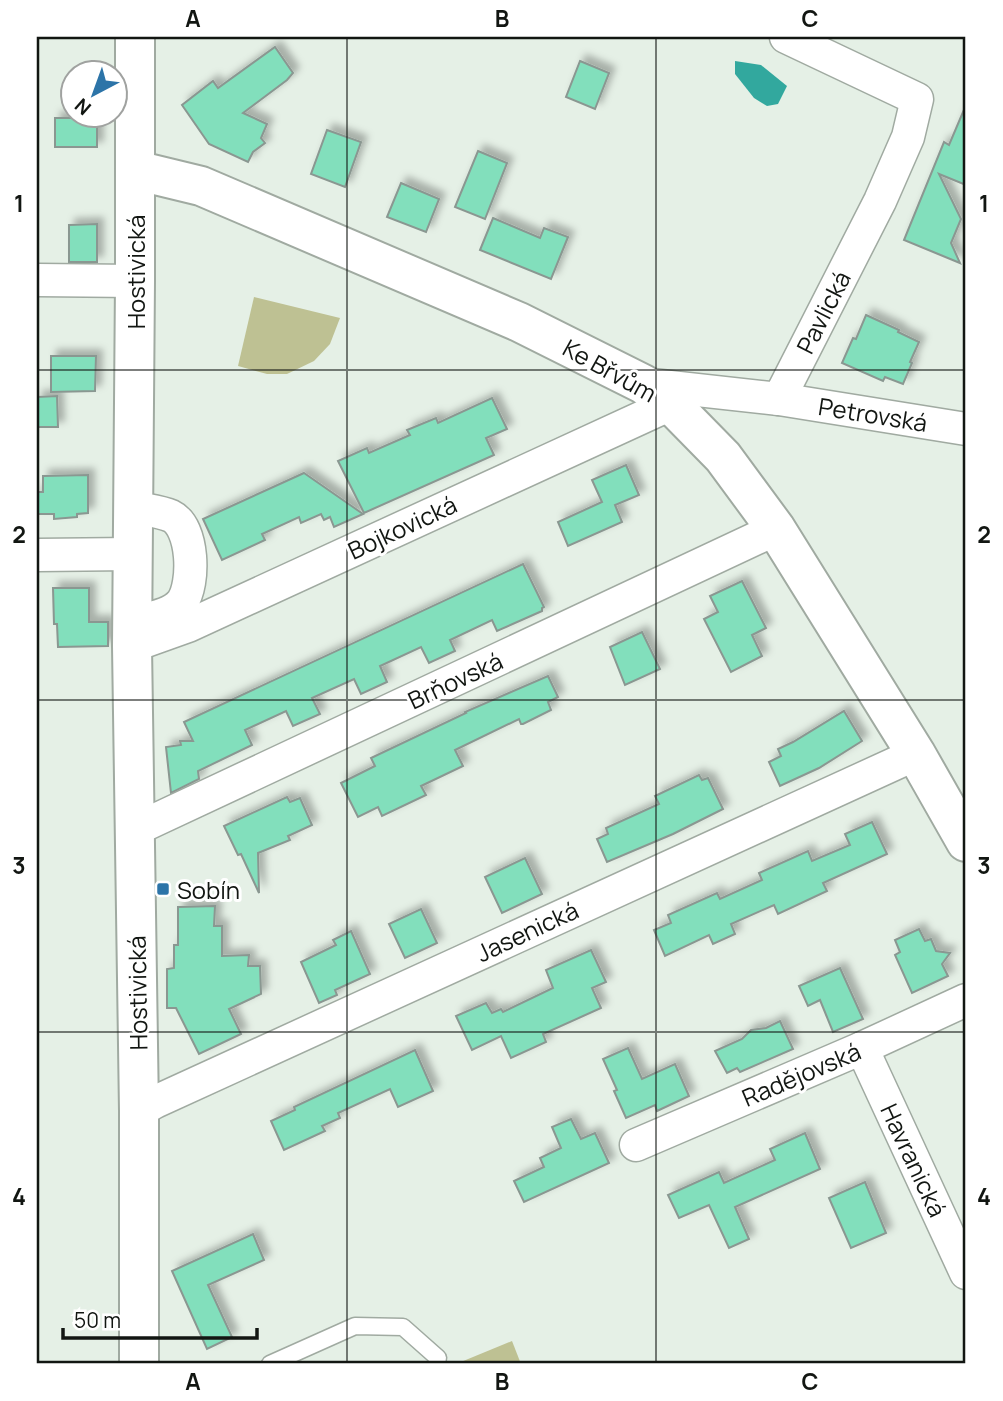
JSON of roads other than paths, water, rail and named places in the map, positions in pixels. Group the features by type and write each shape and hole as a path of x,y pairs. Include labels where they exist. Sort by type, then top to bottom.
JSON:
{"street":[{"name":"Hostivická","path":"135,37 132,634 139,1111 139,1364"},
{"name":"Pavlická","path":"779,399 880,201 908,137 917,99 786,37"},
{"name":"Ke Břvům","path":"135,170 201,186 519,322 657,394 723,457 775,529 916,754 966,842"},
{"path":"37,280 135,281"},
{"path":"657,394 779,399"},
{"name":"Bojkovická","path":"132,634 188,626 657,394"},
{"name":"Petrovská","path":"779,399 966,429"},
{"path":"132,634 181,603 190,585 189,545 184,529 173,516 133,507"},
{"name":"Brňovská","path":"134,830 775,529"},
{"path":"37,555 132,554"},
{"name":"Jasenická","path":"139,1111 916,754"},
{"name":"Radějovská","path":"636,1145 862,1048 966,1000"},
{"name":"Havranická","path":"862,1048 966,1273"}],"lane":[{"path":"270,1364 355,1326 403,1326 438,1358"}],"water":[{"path":"735,61 761,65 787,86 778,104 767,106 754,98 735,74"}],"place":[{"name":"Sobín","path":"163,889"}]}
